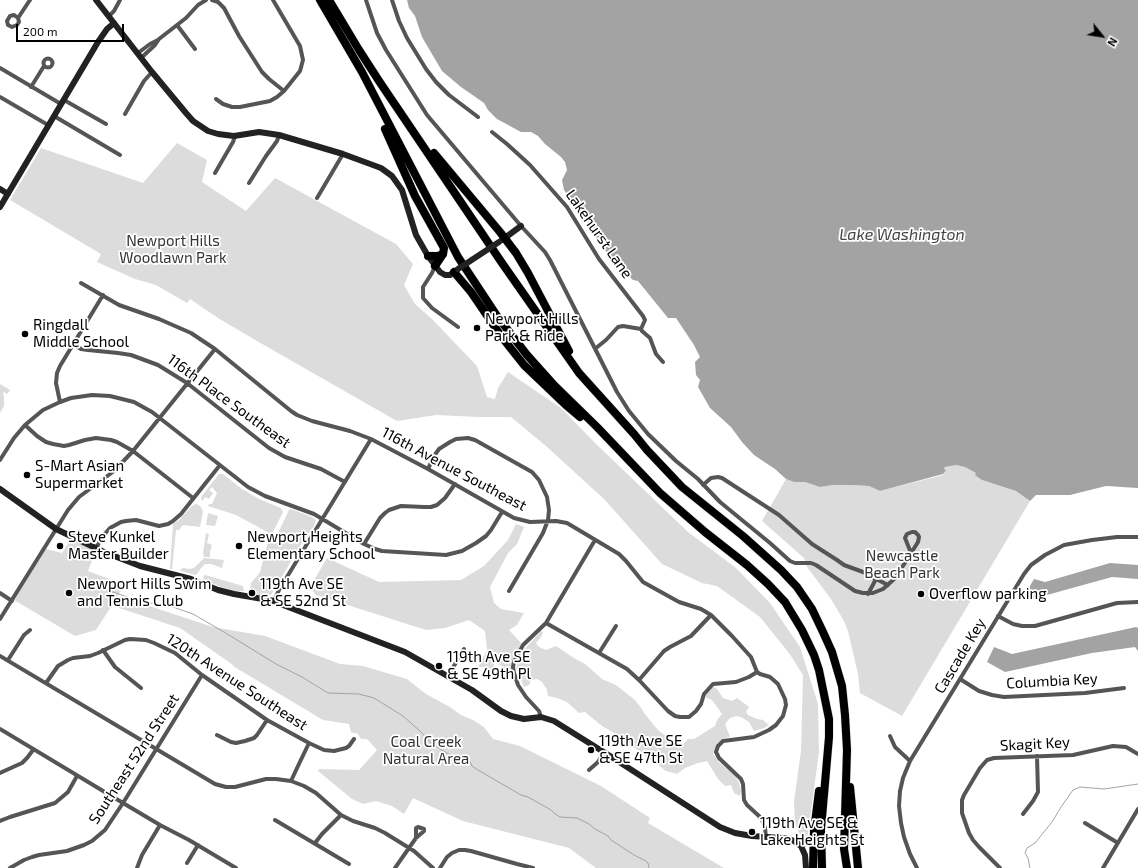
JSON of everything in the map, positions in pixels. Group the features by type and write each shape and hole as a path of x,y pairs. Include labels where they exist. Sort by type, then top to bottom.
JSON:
{"highway":[{"path":"320,0 354,61 415,196 444,248 443,254 435,266"},
{"path":"329,0 379,81 579,373 682,487 762,552 797,588 812,609 832,652 842,686 847,757 844,849 847,868"},
{"path":"354,61 362,72 458,257 497,316 527,355 553,384 597,427 660,493 768,584 785,602 802,630 814,655 819,670 827,707 829,737 821,829 822,868"},
{"path":"379,81 389,90 425,142 502,240 516,253 579,368 579,373"},
{"path":"428,256 438,256 443,254"},
{"path":"456,271 501,336 524,365 567,406 594,429 647,485 660,493"},
{"path":"813,868 813,844 816,809 820,784 825,769 829,737"},
{"path":"847,757 858,868"}],"street":[{"path":"18,18 30,0"},
{"path":"96,0 152,72 193,121 202,127 213,133 225,136 259,132 280,135 343,154 381,168 392,176 402,190 416,235 435,266 445,275 450,275 521,226"},
{"path":"109,16 114,11 120,0"},
{"path":"139,56 155,45 186,18 198,5 206,0"},
{"path":"212,0 218,2 224,8 239,36 262,72 284,91"},
{"path":"216,98 227,106 240,107 270,101 284,91 300,71 303,63 303,56 298,42 274,0"},
{"path":"366,0 373,23 380,38 428,115 521,226 545,252 596,348 617,392 633,416 653,439 720,502 790,561 795,563 814,564 849,588 868,594 878,592 888,585 896,577 911,553 919,540 918,535 915,532 907,534 906,538 911,553"},
{"path":"392,0 407,38 426,69 449,95 478,117"},
{"path":"0,207 98,42 114,23"},
{"path":"177,25 196,49"},
{"path":"31,87 44,66"},
{"path":"0,68 31,87 106,124"},
{"path":"125,114 144,81 152,72"},
{"path":"0,98 48,125"},
{"path":"54,116 120,155"},
{"name":"Lakehurst Lane","path":"492,132 508,144 530,165 567,207 599,259 643,316 645,320 641,329"},
{"path":"249,183 280,135"},
{"path":"215,173 235,136"},
{"path":"317,198 343,154"},
{"path":"0,189 8,194"},
{"path":"435,266 423,287 423,298 432,308 458,327"},
{"name":"116th Avenue Southeast","path":"81,283 128,308 182,328 215,349 297,415 371,439 428,469 514,518 530,522 548,520 567,523 622,556 643,582 679,602 711,615 751,657 757,672"},
{"path":"60,402 56,383 57,372 103,296"},
{"path":"596,348 618,327 623,326 641,329 650,338 656,354 663,362"},
{"name":"116th Place Southeast","path":"73,344 88,350 118,353 145,359 163,367 187,383 268,448 285,457 321,469 345,482"},
{"path":"0,619 68,510 79,497 114,471 133,452 215,349"},
{"path":"0,460 14,438 25,425 42,410 60,402 83,396 110,396 134,402 152,412 256,492 310,512 364,544 382,552 452,554 470,547 486,536 502,512"},
{"path":"25,425 36,436 53,444 64,446 91,439 104,439 117,442 133,452 193,498"},
{"path":"428,469 437,452 444,445 456,439 468,438 475,440 536,475 545,491 547,498 549,510 548,520 543,533 509,591"},
{"path":"274,601 278,590 371,439"},
{"path":"96,548 110,528 126,521 131,520 159,526 168,524 181,514 220,465"},
{"path":"703,485 711,478 720,477 779,515 812,544 844,565 863,572 888,585"},
{"path":"364,544 380,518 385,513 401,506 431,507 436,505 445,498 455,484"},
{"path":"0,489 56,529 96,548 135,564 191,579 218,590 274,601 405,652 472,690 501,711 511,716 524,719 540,717 554,721 715,824 735,833 782,838 794,844 798,848 803,858 805,868"},
{"name":"Cascade Key","path":"917,868 910,854 901,823 899,806 903,778 910,761 1024,574 1031,565 1044,555 1064,545 1075,542 1117,537 1138,537"},
{"path":"540,717 539,711 526,697 518,685 513,667 516,656 524,645 546,623 596,540"},
{"path":"868,594 876,579"},
{"path":"0,593 12,601"},
{"path":"998,616 1013,624 1035,626 1117,604 1138,602"},
{"path":"639,680 664,651 691,636 711,615"},
{"path":"546,623 627,669 668,711 675,716 685,718 692,716 701,704 704,694 713,684 736,682 757,672 774,679 781,689 786,705 779,723 773,728 754,737 723,741 718,746 716,752 719,758 738,775 742,781 744,800 762,820 766,837"},
{"path":"599,653 616,626"},
{"path":"8,660 24,635 30,630"},
{"name":"120th Avenue Southeast","path":"46,683 58,666 63,662 73,658 90,656 125,640 146,640 175,654 202,675 267,720 309,743 324,750 334,751 346,748 354,739"},
{"path":"448,676 464,649"},
{"path":"103,650 115,668 141,688"},
{"path":"0,656 210,782 230,788 266,779 276,779 291,781 304,786 316,793 341,814 353,821 380,830 409,848 433,868"},
{"name":"Southeast 52nd Street","path":"10,868 32,857 67,851 84,845 92,841 105,830 202,675"},
{"name":"Columbia Key","path":"960,679 985,693 1004,697 1085,693 1124,688"},
{"path":"217,735 225,740 236,743 245,741 254,738 267,720"},
{"path":"0,729 160,825 198,845 236,868"},
{"path":"890,736 895,747 910,761"},
{"path":"291,781 309,743"},
{"name":"Skagit Key","path":"1000,868 979,847 969,833 962,813 962,800 964,794 980,768 987,760 994,758 1073,754 1113,746 1120,746 1130,749 1138,754"},
{"path":"0,773 22,764 33,750"},
{"path":"589,770 598,762 604,752"},
{"path":"1023,814 1038,792 1037,756"},
{"path":"0,822 27,811 54,804 68,792 77,776"},
{"path":"1103,868 1138,809"},
{"path":"315,843 341,814"},
{"path":"275,820 349,864"},
{"path":"1085,823 1118,843"},
{"path":"137,868 142,855 160,825"},
{"path":"395,868 416,838"},
{"path":"187,863 198,845"},
{"path":"440,868 447,857 459,850 471,851 516,866 533,868"}],"green space":[{"name":"Newport Hills Woodlawn Park","path":"177,143 207,160 202,182 246,211 275,178 396,244 413,264 404,285 415,304 432,319 477,366 487,397 495,399 498,388 508,372 561,408 594,442 688,532 736,568 770,603 800,647 818,704 819,752 806,848 795,824 794,801 801,751 803,675 789,653 760,617 717,586 702,583 662,564 605,500 546,446 511,417 436,415 397,421 257,341 218,318 190,299 187,303 156,285 135,279 97,262 101,254 10,200 41,148 143,183"},
{"path":"0,384 10,390 7,394 3,392 4,406 0,413"},
{"name":"Newcastle Beach Park","path":"956,465 965,467 976,473 982,480 1016,491 1030,501 902,716 860,693 858,674 848,631 844,621 831,599 807,567 804,558 762,521 786,479 794,482 805,482 820,487 833,485 869,486 880,491 943,475 945,467"},
{"path":"219,474 223,474 242,489 259,499 281,508 283,512 273,532 269,533 236,515 208,506 209,504 212,504 217,493 212,487 209,490 213,493 209,499 205,497 203,501 201,499"},
{"path":"195,504 199,505 203,512 200,527 183,525 179,530 176,530 172,569 170,569 173,524"},
{"path":"291,509 312,517 316,520 314,526 303,541 271,595 267,596 252,594 250,591 251,583 260,572 269,538 275,537 289,510"},
{"path":"208,513 218,516 215,526 206,525"},
{"path":"516,524 524,527 517,544 508,553 490,587 494,603 501,609 524,613 517,625 509,630 521,643 513,662 513,674 508,672 500,665 494,663 494,677 487,677 487,667 478,667 487,650 485,631 469,620 445,628 426,630 316,595 310,587 327,558 379,582 461,580 484,566 508,540"},
{"path":"206,533 209,534 207,543 212,545 210,557 204,557 203,553"},
{"name":"Newport Hills Swim and Tennis Club","path":"71,539 96,550 88,571 125,585 96,630 75,636 14,600 46,549 62,553"},
{"path":"204,558 224,560 222,568 211,564 205,564 195,575 180,570 183,568 194,568"},
{"path":"204,575 243,586 244,590 236,591 221,587 203,579"},
{"name":"Coal Creek Natural Area","path":"119,596 213,627 265,636 340,664 363,666 407,679 426,694 484,727 493,739 520,746 601,786 650,818 648,823 724,868 596,868 569,848 463,821 413,798 404,814 392,806 376,801 363,804 352,799 318,771 319,769 359,770 377,750 367,739 361,739 358,734 351,732 349,724 323,720 233,666 180,628 113,606"},
{"path":"541,631 543,632 541,637 536,643 539,647 546,650 556,646 585,664 602,679 616,685 635,700 658,730 674,742 682,745 688,739 694,739 715,726 717,720 722,714 712,700 707,698 705,694 710,688 714,687 717,689 723,698 732,701 737,698 749,707 746,712 748,715 763,720 769,725 754,731 749,722 741,717 736,716 730,718 725,724 730,737 724,738 717,743 713,754 739,782 741,791 740,796 734,793 731,785 725,786 718,779 707,761 685,768 677,774 666,771 635,748 620,741 614,733 602,726 585,712 579,713 567,702 548,696 547,690 542,682 537,679 531,680 529,685 524,687 516,668 522,652"}],"water":[{"name":"Lake Washington","path":"407,0 1138,0 1138,488 1106,486 1070,495 1036,495 1030,501 1016,491 982,480 975,475 976,473 965,467 956,465 945,467 944,469 946,470 943,474 880,491 869,486 833,485 820,487 805,482 794,482 786,479 775,469 754,455 731,427 710,408 698,387 700,380 696,375 695,362 700,357 694,345 676,318 668,318 638,281 633,280 601,246 591,228 564,190 562,180 567,170 565,162 538,136 531,132 521,132 497,119 488,110 484,103 461,87 442,71 422,37 415,16 409,8"},
{"path":"1110,563 1138,565 1138,579 1112,577 1036,598 1022,600 1034,579 1045,582"},
{"path":"1136,627 1138,628 1138,651 1135,647 1092,653 1005,672 987,662 994,647 1012,654"}],"waterway":[{"path":"87,580 107,590 139,601 173,607 193,614 276,664 302,677 328,693 359,694 374,698 403,716 432,744 457,759 469,760 472,766 478,770 521,795 528,797 551,810 560,817 577,818 589,824 634,855 646,861 649,868"},
{"path":"1030,868 1028,858 1025,853 1027,848 1035,843 1052,822 1073,790 1080,787 1104,789 1138,784"}],"place":[{"name":"Newport Hills Park & Ride","path":"477,328"},
{"name":"Ringdall Middle School","path":"25,334"},
{"name":"S-Mart Asian Supermarket","path":"27,475"},
{"name":"Steve Kunkel Master Builder","path":"60,546"},
{"name":"Newport Heights Elementary School","path":"239,546"},
{"name":"Newport Hills Swim and Tennis Club","path":"69,593"},
{"name":"119th Ave SE & SE 52nd St","path":"252,593"},
{"name":"Overflow parking","path":"921,594"},
{"name":"119th Ave SE & SE 49th Pl","path":"439,666"},
{"name":"119th Ave SE & SE 47th St","path":"591,750"},
{"name":"119th Ave SE & Lake Heights St","path":"752,832"}]}
